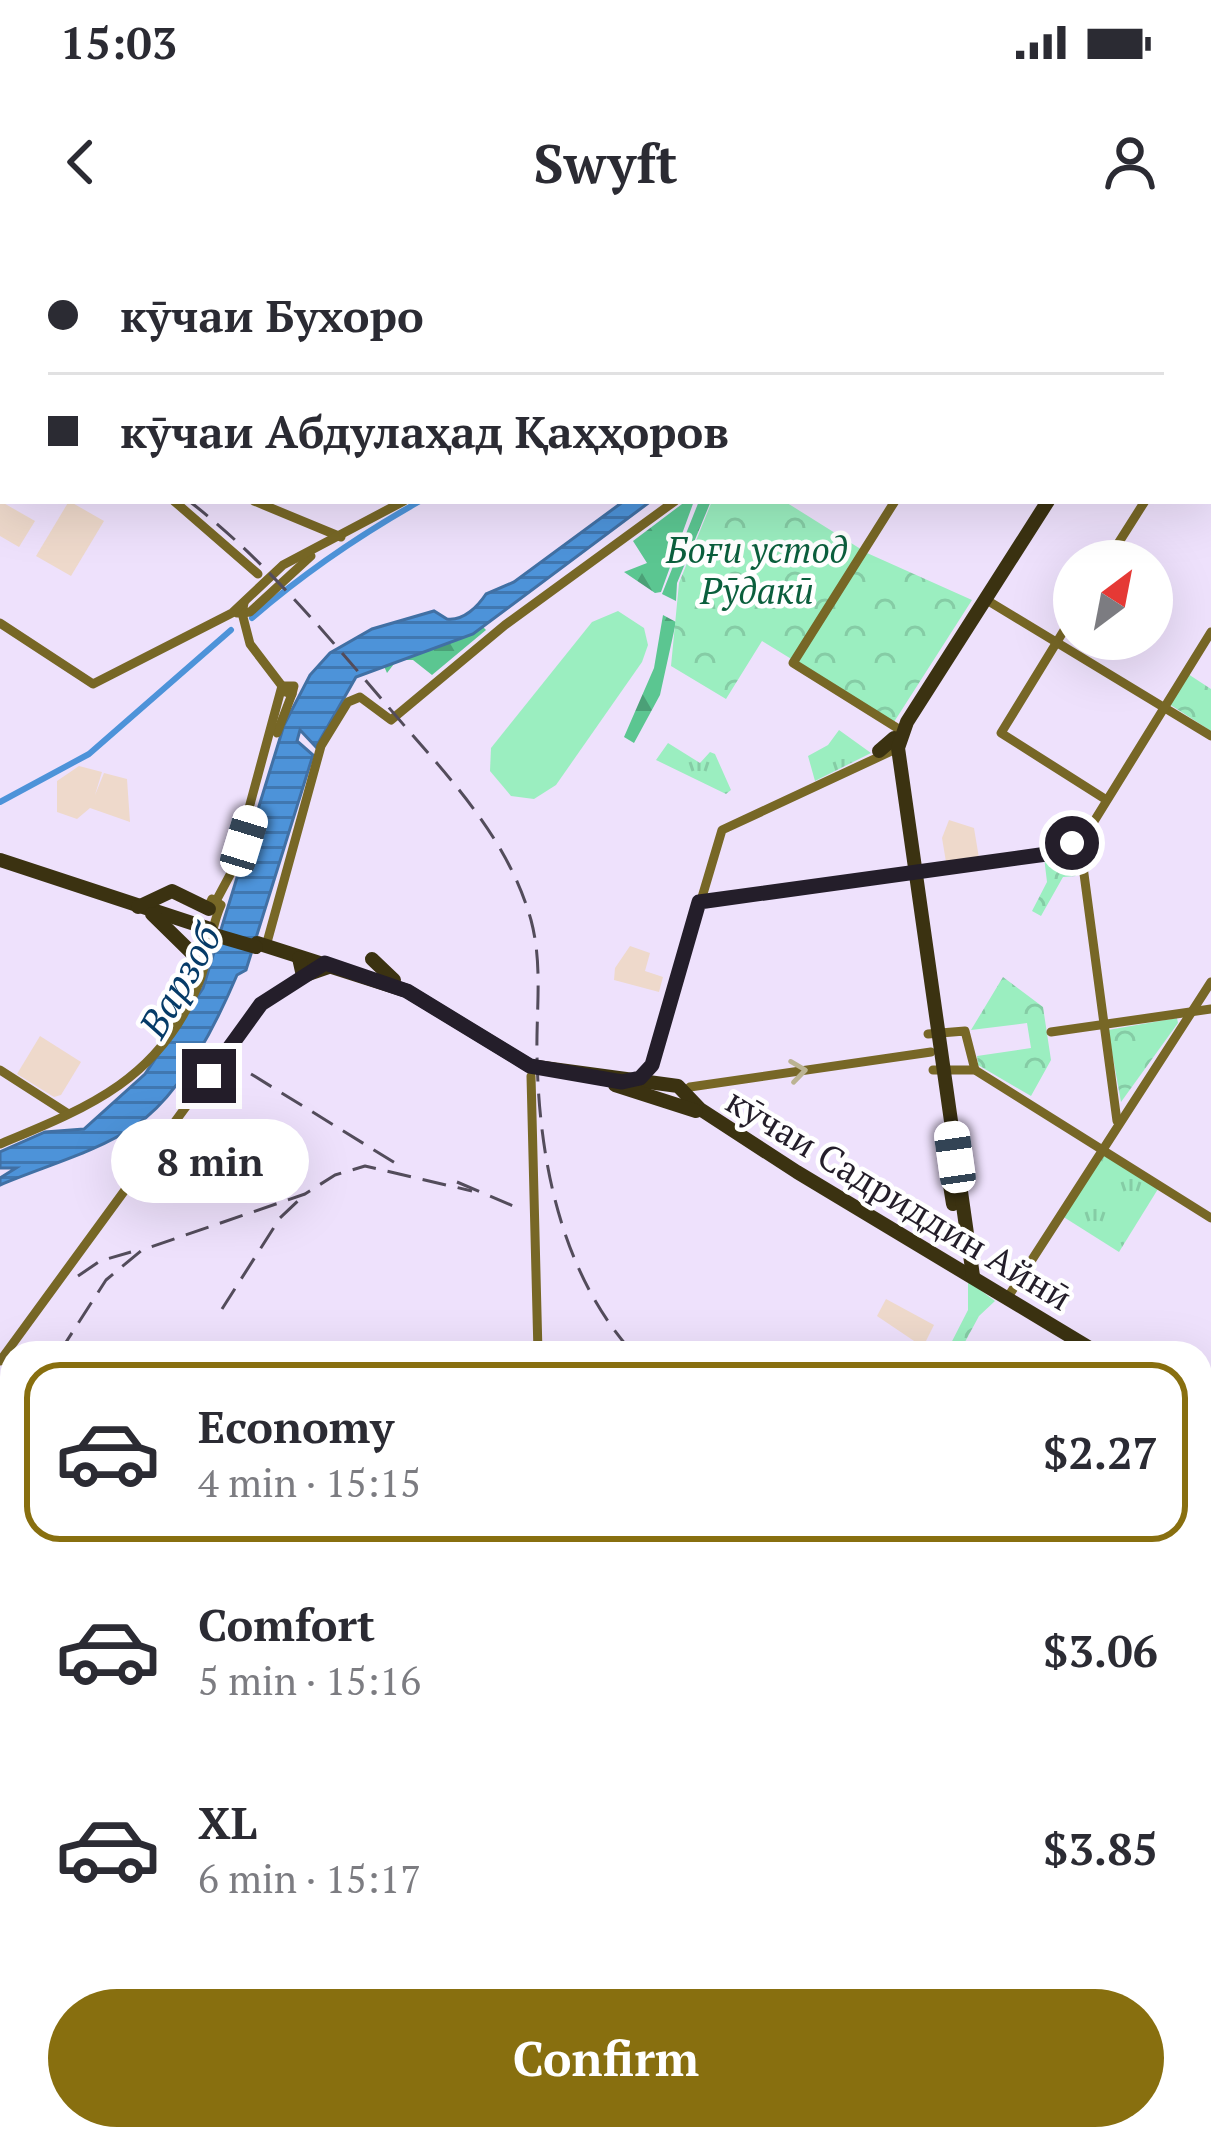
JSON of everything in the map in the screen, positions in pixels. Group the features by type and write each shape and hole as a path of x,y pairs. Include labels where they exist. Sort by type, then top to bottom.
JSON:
{"highway":[{"path":"893,745 1044,504"},
{"path":"966,1273 893,745 1044,504"},
{"path":"0,860 151,908 183,924 212,916"},
{"path":"0,871 151,908 212,916"},
{"path":"151,908 172,891 262,942 401,992 530,1071 643,1079 678,1098"},
{"path":"151,908 201,962"},
{"path":"308,960 346,958"},
{"path":"308,960 375,964 407,991 530,1066 617,1082 643,1079 678,1098"},
{"path":"303,976 308,960"},
{"path":"303,976 308,960"},
{"path":"933,1034 931,1052 938,1070"},
{"name":"кӯчаи Садриддин Айнӣ","path":"678,1098 1075,1341"},
{"name":"кӯчаи Садриддин Айнӣ","path":"678,1098 966,1273"}],"street":[{"path":"177,504 259,587"},
{"path":"261,504 341,537"},
{"path":"259,587 399,504"},
{"path":"262,942 328,733 354,697 390,721 437,676 665,504"},
{"path":"643,1079 720,834 747,815 893,745 793,663 893,504"},
{"path":"1120,540 1143,504"},
{"path":"0,623 93,684 242,610 272,574 292,567"},
{"path":"985,599 1053,636"},
{"path":"196,982 212,916 287,688 248,640 242,610"},
{"path":"1057,852 1085,829 1211,632"},
{"path":"1053,647 1001,733 1105,799"},
{"path":"1092,660 1211,736"},
{"path":"1006,1298 1119,1118 1081,872 1079,851 1085,829"},
{"path":"699,902 1079,851"},
{"path":"1057,852 1081,872"},
{"path":"0,1142 116,1092 151,1058 196,982 212,916"},
{"path":"15,1341 261,1004 303,976"},
{"path":"1051,1032 1177,1019 1206,1006 1211,982"},
{"path":"0,1142 67,1113 133,1073 188,997"},
{"path":"1120,1101 1177,1019"},
{"path":"933,1034 964,1030 969,1065"},
{"path":"678,1098 690,1087 931,1052"},
{"path":"938,1070 969,1065 1211,1218"},
{"path":"0,1070 67,1113"},
{"path":"530,1071 538,1341"}],"shaded area":[{"path":"0,504 35,521 19,547 0,536"},
{"path":"67,504 104,521 71,576 36,556"},
{"path":"79,766 102,772 95,795 104,773 127,779 130,822 90,808 77,819 57,812 57,781"},
{"path":"949,820 974,828 979,858 946,862 942,838"},
{"path":"630,946 650,953 645,971 663,977 659,992 614,980 615,968"},
{"path":"40,1036 81,1062 61,1095 54,1097 17,1074"},
{"path":"886,1299 934,1325 926,1341 914,1341 877,1316"}],"green space":[{"path":"682,504 693,504 661,592 655,593 624,572 647,563 633,541"},
{"path":"698,504 710,504 677,583 676,601 662,594"},
{"name":"Боғи устод Рӯдакӣ","path":"711,504 789,504 867,553 972,600 894,722 762,641 726,699 671,666 679,583"},
{"path":"618,611 644,628 648,645 642,662 556,785 534,799 511,796 490,771 491,748 592,622"},
{"path":"663,615 676,622 660,695 634,743 624,737 654,668"},
{"path":"482,626 486,630 432,675 413,660 397,660 387,673 383,664 459,640"},
{"path":"1188,674 1211,689 1211,731 1169,704"},
{"path":"839,730 871,753 815,781 808,756 828,745"},
{"path":"668,743 700,763 710,752 715,754 731,790 726,794 656,760"},
{"path":"1044,857 1071,861 1076,876 1063,877 1041,916 1032,911 1047,882"},
{"path":"1003,977 1043,1007 1051,1060 1031,1096 978,1065 977,1056 1031,1048 1027,1023 971,1030"},
{"path":"1177,1018 1178,1023 1121,1102 1108,1030"},
{"path":"1102,1154 1158,1189 1119,1252 1062,1216"},
{"path":"968,1281 995,1301 979,1316 965,1341 952,1341 968,1310"}],"water":[{"path":"620,504 647,504 473,634 356,677 316,747 300,730 297,741 313,755 246,970 237,975 185,1074 153,1111 120,1136 0,1185 0,1178 16,1168 0,1168 0,1152 45,1132 84,1129 145,1074 203,988 284,725 310,675 330,653 372,629 434,611 453,619 475,608 486,594 514,582"}],"waterway":[{"path":"252,618 333,555 415,504"},
{"path":"0,802 89,754 231,630"}],"railway":[{"path":"193,504 243,547 316,623 450,778 506,859 535,937 539,1095 549,1175 588,1287 623,1341"},
{"path":"251,1074 400,1166"},
{"path":"67,1341 106,1280 142,1250 305,1194 335,1175 365,1166 472,1191"},
{"path":"457,1182 518,1208"},
{"path":"222,1309 280,1218 301,1198"},
{"path":"78,1276 100,1261 131,1252"}],"route":[{"path":"209,1076 261,1004 325,963 407,991 530,1066 620,1082 640,1078 652,1065 699,902 1054,853 1072,843"}],"water label":[{"name":"Варзоб","path":"180,981"}]}
